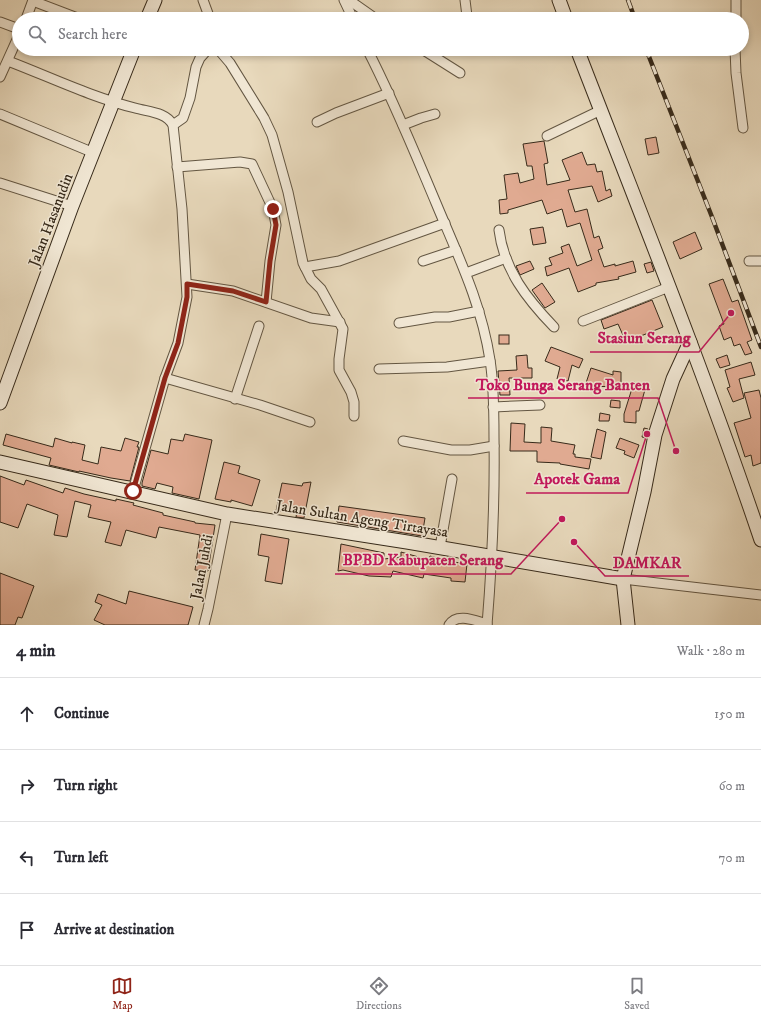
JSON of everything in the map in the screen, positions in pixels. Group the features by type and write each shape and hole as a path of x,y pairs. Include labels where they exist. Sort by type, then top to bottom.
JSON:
{"main road":[{"path":"149,12 155,0"},
{"path":"559,0 563,12"},
{"name":"Jalan Hasanudin","path":"0,403 72,206 131,56"},
{"path":"581,56 690,342 739,475 761,540"},
{"path":"628,625 623,579 644,492 655,435 673,379 690,342"},
{"name":"Jalan Sultan Ageng Tirtayasa","path":"0,462 133,491 227,514 623,579"}],"street":[{"path":"29,12 33,0 63,12"},
{"path":"203,0 207,12"},
{"path":"344,0 350,12"},
{"path":"349,0 366,12"},
{"path":"464,0 466,12"},
{"path":"736,0 736,12"},
{"path":"0,22 12,26"},
{"path":"0,77 12,52"},
{"path":"173,125 183,118 190,98 196,67 202,56"},
{"path":"224,56 230,63 264,118 272,135 288,192 298,242 305,267 311,279 321,289 340,322 343,332 339,370 351,392 354,402 354,416"},
{"path":"370,56 389,93 466,273 479,311 490,361 493,407 494,485 487,625 460,618 451,622 449,625"},
{"path":"433,56 460,73"},
{"path":"735,56 743,128"},
{"path":"8,61 114,103 164,115 173,125 182,209 187,297 178,343 165,378 133,491"},
{"path":"317,122 336,113 389,93"},
{"path":"547,136 601,110"},
{"path":"0,114 94,153"},
{"path":"403,125 420,118 436,114"},
{"path":"177,167 240,162 252,164 273,209 276,225 270,261 266,302"},
{"path":"0,183 72,206"},
{"path":"305,267 339,260 445,223"},
{"path":"499,230 501,247 521,288 540,313 554,327"},
{"path":"423,261 456,250"},
{"path":"466,273 506,258"},
{"path":"749,261 761,261"},
{"path":"187,284 233,291 311,318 340,322"},
{"path":"583,321 669,287"},
{"path":"399,323 435,317 449,317 479,311"},
{"path":"235,399 259,326"},
{"path":"379,370 447,367 490,361"},
{"path":"165,378 260,405 310,422"},
{"path":"493,407 540,405"},
{"path":"403,441 452,450 470,450 494,446"},
{"path":"440,548 452,479"},
{"name":"Jalan Juhdi","path":"204,625 227,514"},
{"path":"623,579 761,595"}],"building":[{"path":"656,137 659,153 648,155 645,139"},
{"path":"544,141 548,163 544,164 547,185 570,180 562,160 582,152 587,165 595,164 597,172 602,171 606,191 610,189 612,196 598,202 592,186 568,190 575,212 587,209 594,238 599,236 603,248 598,250 604,267 615,264 615,266 633,261 636,272 618,277 619,279 596,283 596,285 578,292 569,268 547,276 545,267 552,265 549,258 563,253 561,247 569,244 577,266 592,260 580,223 567,227 562,209 547,214 542,200 508,210 508,213 500,214 499,200 507,199 504,175 518,173 520,183 534,179 532,166 527,166 523,144"},
{"path":"543,227 546,243 533,245 530,229"},
{"path":"695,232 702,249 680,259 673,242"},
{"path":"530,261 534,269 520,275 516,266"},
{"path":"651,262 654,271 647,273 644,264"},
{"path":"723,279 732,302 738,300 752,340 747,342 752,353 745,355 740,344 734,346 731,337 724,340 719,326 724,324 709,284"},
{"path":"542,283 555,302 545,308 532,290"},
{"path":"652,300 663,327 626,342 618,324 604,329 601,320"},
{"path":"499,335 509,335 509,344 499,344"},
{"path":"551,347 583,359 579,368 572,365 568,381 557,379 560,367 545,361"},
{"path":"527,355 528,368 532,368 532,378 509,378 510,395 500,395 498,371 517,370 516,356"},
{"path":"727,355 730,365 720,368 716,359"},
{"path":"751,362 755,375 739,379 744,398 733,402 727,388 730,387 725,370"},
{"path":"591,368 613,375 613,371 621,372 621,387 585,386"},
{"path":"634,382 646,386 639,411 636,411 636,423 624,422 624,414"},
{"path":"759,390 761,398 761,463 753,466 751,455 745,457 734,423 751,418 744,393"},
{"path":"611,400 620,401 620,408 610,407"},
{"path":"600,413 610,415 609,421 599,421"},
{"path":"511,423 525,424 524,442 541,443 541,427 552,428 551,441 575,445 573,454 575,454 575,457 591,459 589,469 560,463 537,462 537,451 510,451"},
{"path":"644,428 648,429 646,438 642,437"},
{"path":"597,429 606,432 601,459 591,457"},
{"path":"6,434 53,447 55,438 85,445 82,460 98,464 101,447 121,451 125,438 139,442 137,447 139,447 130,481 49,465 51,458 3,445"},
{"path":"185,434 212,440 199,499 172,493 173,487 157,483 155,489 142,486 151,450 168,454 171,439 183,441"},
{"path":"620,438 639,445 634,458 624,454 625,451 616,448"},
{"path":"224,462 240,466 238,473 260,480 252,506 231,500 231,502 215,499"},
{"path":"0,476 24,485 26,480 63,493 65,488 116,501 116,499 134,503 133,505 163,513 163,515 195,523 215,525 208,571 195,570 200,535 159,527 156,538 126,530 121,546 105,542 111,522 88,517 91,505 75,501 67,537 54,535 58,515 27,504 18,528 0,522"},
{"path":"311,482 304,518 296,517 297,511 276,511 282,483 302,486 303,483"},
{"path":"339,506 425,518 422,536 337,522"},
{"path":"261,534 289,539 282,584 265,581 269,557 258,555"},
{"path":"341,544 384,553 384,559 401,557 401,552 429,560 430,556 454,563 467,564 465,582 451,581 451,578 424,574 423,578 393,571 391,577 369,576 343,570 338,571"},
{"path":"0,573 34,586 22,618 18,617 15,625 0,625"},
{"path":"129,591 193,607 188,625 105,625 94,620 102,605 95,602 98,594 126,604"}],"railway":[{"path":"628,0 632,12"},
{"path":"649,56 761,347"}],"place":[{"name":"Stasiun Serang","path":"731,313"},
{"name":"Apotek Gama","path":"647,434"},
{"name":"Toko Bunga Serang Banten","path":"676,451"},
{"name":"BPBD Kabupaten Serang","path":"562,519"},
{"name":"DAMKAR","path":"574,542"}],"route":[{"path":"133,491 165,378 178,343 187,297 187,284 233,291 266,302 270,261 276,225 273,209"}]}
